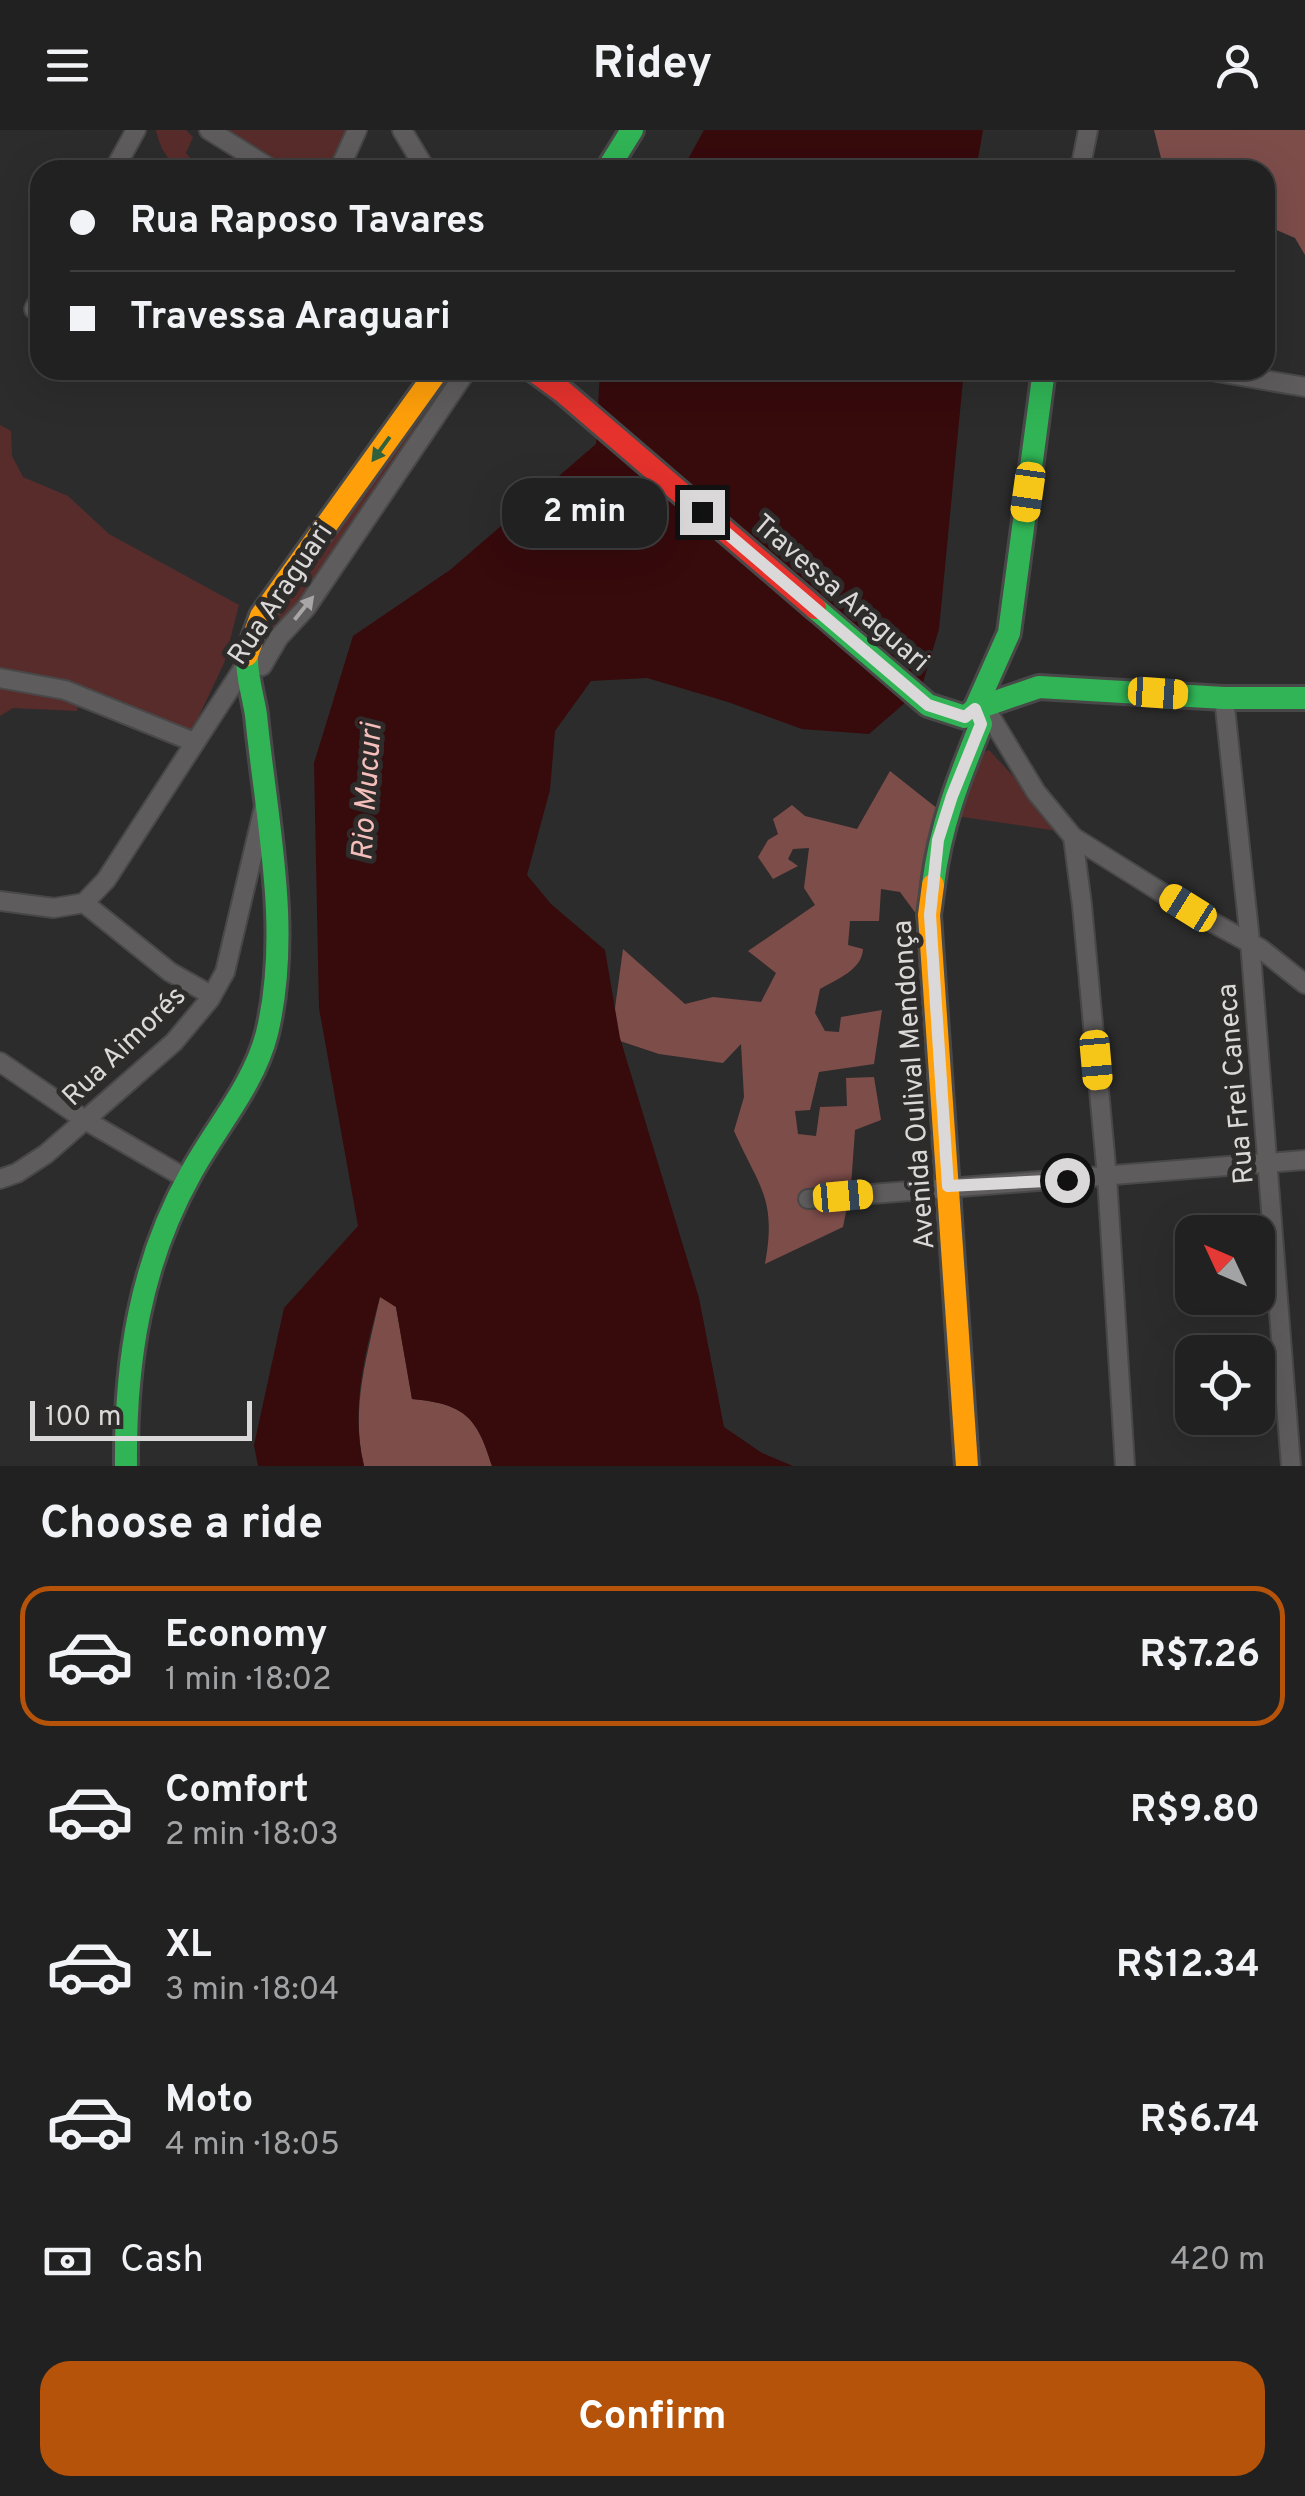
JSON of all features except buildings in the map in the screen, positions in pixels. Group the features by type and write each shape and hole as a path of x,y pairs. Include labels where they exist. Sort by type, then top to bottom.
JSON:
{"street":[{"path":"120,160 136,130"},
{"path":"210,130 257,160"},
{"path":"343,160 357,130"},
{"path":"402,130 420,160"},
{"path":"1082,160 1088,130"},
{"path":"602,160 621,137"},
{"path":"611,160 621,137"},
{"name":"Rua Araguari","path":"253,690 244,667 260,616 431,380"},
{"name":"Rua Araguari","path":"253,690 267,655 306,608 460,380"},
{"name":"Travessa Araguari","path":"546,380 928,705 965,717 979,708"},
{"name":"Avenida Oulival Mendonça","path":"967,1466 930,915 938,840 981,724 979,708 1009,632 1043,380"},
{"path":"1268,380 1305,386"},
{"path":"0,901 54,908 84,903 106,880 244,667 267,655"},
{"path":"0,678 66,690 194,742"},
{"path":"1305,698 1224,698 1059,686 1020,691 979,708 1036,792 1073,837 1250,942 1305,984"},
{"path":"126,1466 124,1414 134,1314 148,1264 187,1179 242,1088 266,1035 276,971 276,901 253,690"},
{"name":"Rua Frei Caneca","path":"1224,698 1250,942 1290,1466"},
{"name":"Rua Aimorés","path":"0,1179 18,1173 46,1154 86,1120 174,1042 211,996 224,972 266,798"},
{"path":"1073,837 1107,1177 1124,1466"},
{"path":"84,903 170,972 211,996"},
{"path":"0,1062 86,1120 187,1179"},
{"path":"808,1198 1305,1160"}],"shaded area":[{"path":"156,130 186,130 193,137 186,153 192,160 170,160"},
{"path":"227,130 348,130 336,160 274,160"},
{"path":"1154,130 1305,130 1305,255 1295,238 1275,229 1275,160 1162,160"},
{"path":"436,380 453,380 273,641 263,643 263,630"},
{"path":"0,425 11,431 12,456 23,477 68,496 109,534 239,605 224,663 190,735 0,671"},
{"path":"0,684 80,699 77,711 13,708 0,716"},
{"path":"989,750 1040,805 1058,831 956,816 981,754"},
{"path":"890,771 938,809 917,915 900,892 881,889 879,921 850,921 848,945 863,949 862,956 848,973 820,989 815,1013 825,1031 839,1032 841,1017 882,1010 874,1064 819,1072 810,1110 795,1111 798,1134 816,1136 820,1107 847,1106 846,1078 874,1077 881,1120 855,1130 843,1227 765,1264 767,1208 734,1131 744,1097 741,1044 723,1063 659,1054 611,1038 623,949 685,1004 713,997 761,1002 776,973 748,951 815,905 804,888 809,848 793,849 788,859 798,866 773,879 758,857 768,840 778,834 773,819 792,805 805,816 857,829"},
{"path":"380,1296 396,1307 412,1399 444,1405 466,1416 480,1435 492,1466 364,1466 360,1401"}],"water":[{"path":"704,130 983,130 978,160 688,160"},
{"name":"Rio Mucuri","path":"599,380 963,380 939,629 921,689 869,734 802,729 647,678 591,681 555,731 550,790 527,875 551,904 605,950 620,1038 699,1298 724,1427 762,1453 793,1466 492,1466 480,1435 466,1416 444,1405 412,1399 396,1307 380,1297 359,1402 364,1466 258,1466 254,1445 284,1308 358,1226 319,1008 314,763 353,636 450,570 596,444"}],"traffic: fast":[{"path":"613,160 632,130"},
{"path":"933,885 945,823 981,724 975,709 1009,633 1043,380"},
{"path":"815,608 928,705 965,717 975,709 1039,687 1224,698 1305,698"},
{"path":"126,1466 133,1352 148,1278 174,1207 261,1052 274,994 275,874 247,655"}],"traffic: slow":[{"path":"247,655 261,616 431,380"},
{"path":"933,885 929,915 967,1466"}],"traffic: jam":[{"path":"547,380 815,608"}],"route":[{"path":"702,512 928,705 965,717 975,709 981,724 938,840 930,915 948,1186 1067,1180"}]}
